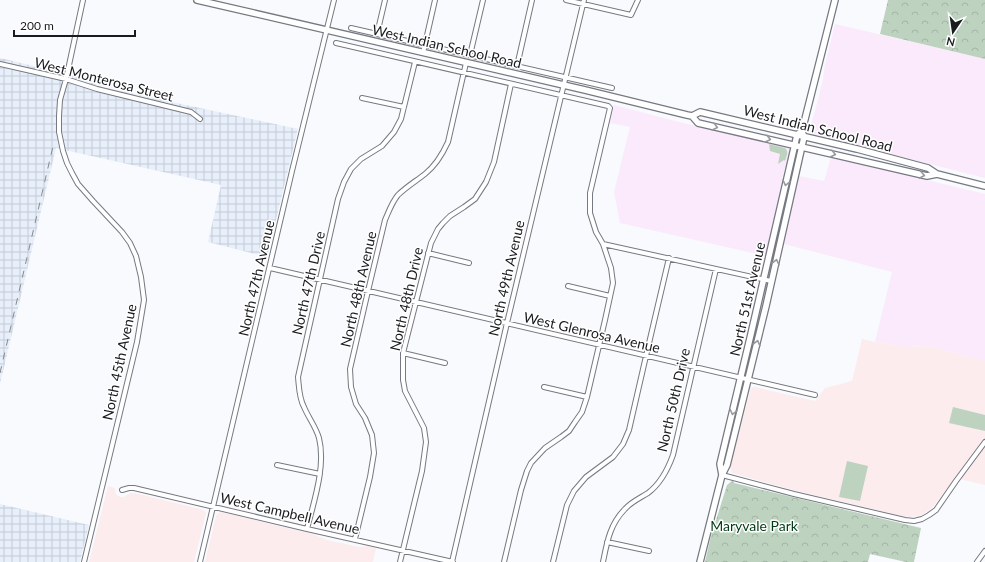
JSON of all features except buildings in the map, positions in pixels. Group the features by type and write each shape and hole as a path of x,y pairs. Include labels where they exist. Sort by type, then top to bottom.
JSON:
{"main road":[{"name":"West Indian School Road","path":"201,0 692,116 698,123 927,176 937,174"},
{"name":"North 51st Avenue","path":"700,562 722,475 727,465 772,281 802,147 803,134 834,0"},
{"name":"West Indian School Road","path":"692,116 700,112 797,135 803,134 928,168 937,174 985,186"},
{"name":"North 51st Avenue","path":"722,475 720,464 797,135"}],"street":[{"name":"North 45th Avenue","path":"83,0 60,100 59,132 67,163 75,179 130,243 136,256 144,300 137,342 84,562"},
{"name":"North 47th Avenue","path":"200,562 334,0"},
{"path":"377,34 385,0"},
{"path":"423,53 435,0"},
{"path":"470,55 483,0"},
{"path":"517,66 532,0"},
{"path":"566,0 583,2 631,15 638,0"},
{"name":"North 49th Avenue","path":"452,562 583,2"},
{"name":"West Indian School Road","path":"351,28 612,88"},
{"name":"West Indian School Road","path":"336,44 608,106 610,108 590,194 590,213 596,232 603,244"},
{"name":"North 47th Drive","path":"307,529 320,474 321,461 319,437 303,406 298,377 338,199 344,182 360,159 382,146 394,132 402,119 415,62"},
{"name":"North 48th Avenue","path":"356,539 374,453 372,435 365,418 356,404 351,387 350,369 368,291 385,220 390,206 398,195 426,173 443,154 448,142 466,63"},
{"name":"West Monterosa Street","path":"0,64 66,79 97,89 190,112 200,119"},
{"name":"North 48th Drive","path":"400,562 422,471 426,442 424,428 405,391 403,380 403,353 431,243 438,229 450,216 475,199 486,182 494,162 511,84"},
{"path":"362,98 404,107"},
{"path":"603,244 772,281"},
{"path":"504,562 527,471 544,448 561,438 569,431 582,412 587,397 613,283 611,268 603,244"},
{"path":"428,253 469,263"},
{"path":"553,562 567,505 574,491 586,478 613,457 623,444 629,430 669,258"},
{"name":"West Glenrosa Avenue","path":"270,268 815,395"},
{"name":"North 50th Drive","path":"603,562 611,530 618,517 630,504 655,487 663,477 670,463 716,269"},
{"path":"568,286 610,296"},
{"path":"403,353 445,363"},
{"path":"544,387 587,397"},
{"path":"722,475 794,494 914,521 922,519 936,510 985,442"},
{"path":"277,465 320,474"},
{"name":"West Campbell Avenue","path":"122,490 134,488 452,562"},
{"path":"607,542 649,551"},
{"path":"977,562 985,551"}],"shaded area":[{"path":"835,24 985,59 985,178 811,134 809,129 823,79"},
{"path":"0,58 72,75 102,87 298,129 267,257 208,242 221,185 56,148 0,384"},
{"path":"614,105 789,149 790,154 782,178 782,187 766,256 620,223 614,192 630,127 610,123"},
{"path":"831,157 985,194 985,361 928,346 906,347 875,342 892,272 784,244 799,176 824,181"},
{"path":"862,339 906,347 928,346 985,361 985,485 956,478 931,509 920,516 910,517 789,489 732,473 730,467 751,388 755,387 815,401 825,388 852,381"},
{"path":"108,486 115,488 116,494 120,497 124,497 130,493 135,493 204,510 206,513 194,562 89,562"},
{"path":"0,504 89,525 80,562 0,562"},
{"path":"221,512 313,534 327,540 359,547 367,546 376,548 373,562 205,562 216,516"}],"green space":[{"path":"888,0 985,0 985,59 880,34"},
{"path":"769,144 786,149 787,155 785,161 784,160 778,164 780,154 770,151"},
{"path":"953,407 985,415 985,431 949,423"},
{"path":"847,461 868,466 860,501 839,497"},
{"name":"Maryvale Park","path":"732,481 734,483 921,528 914,562 906,562 870,554 868,562 705,562 711,536 727,485"}],"railway":[{"path":"0,373 54,142"}]}
